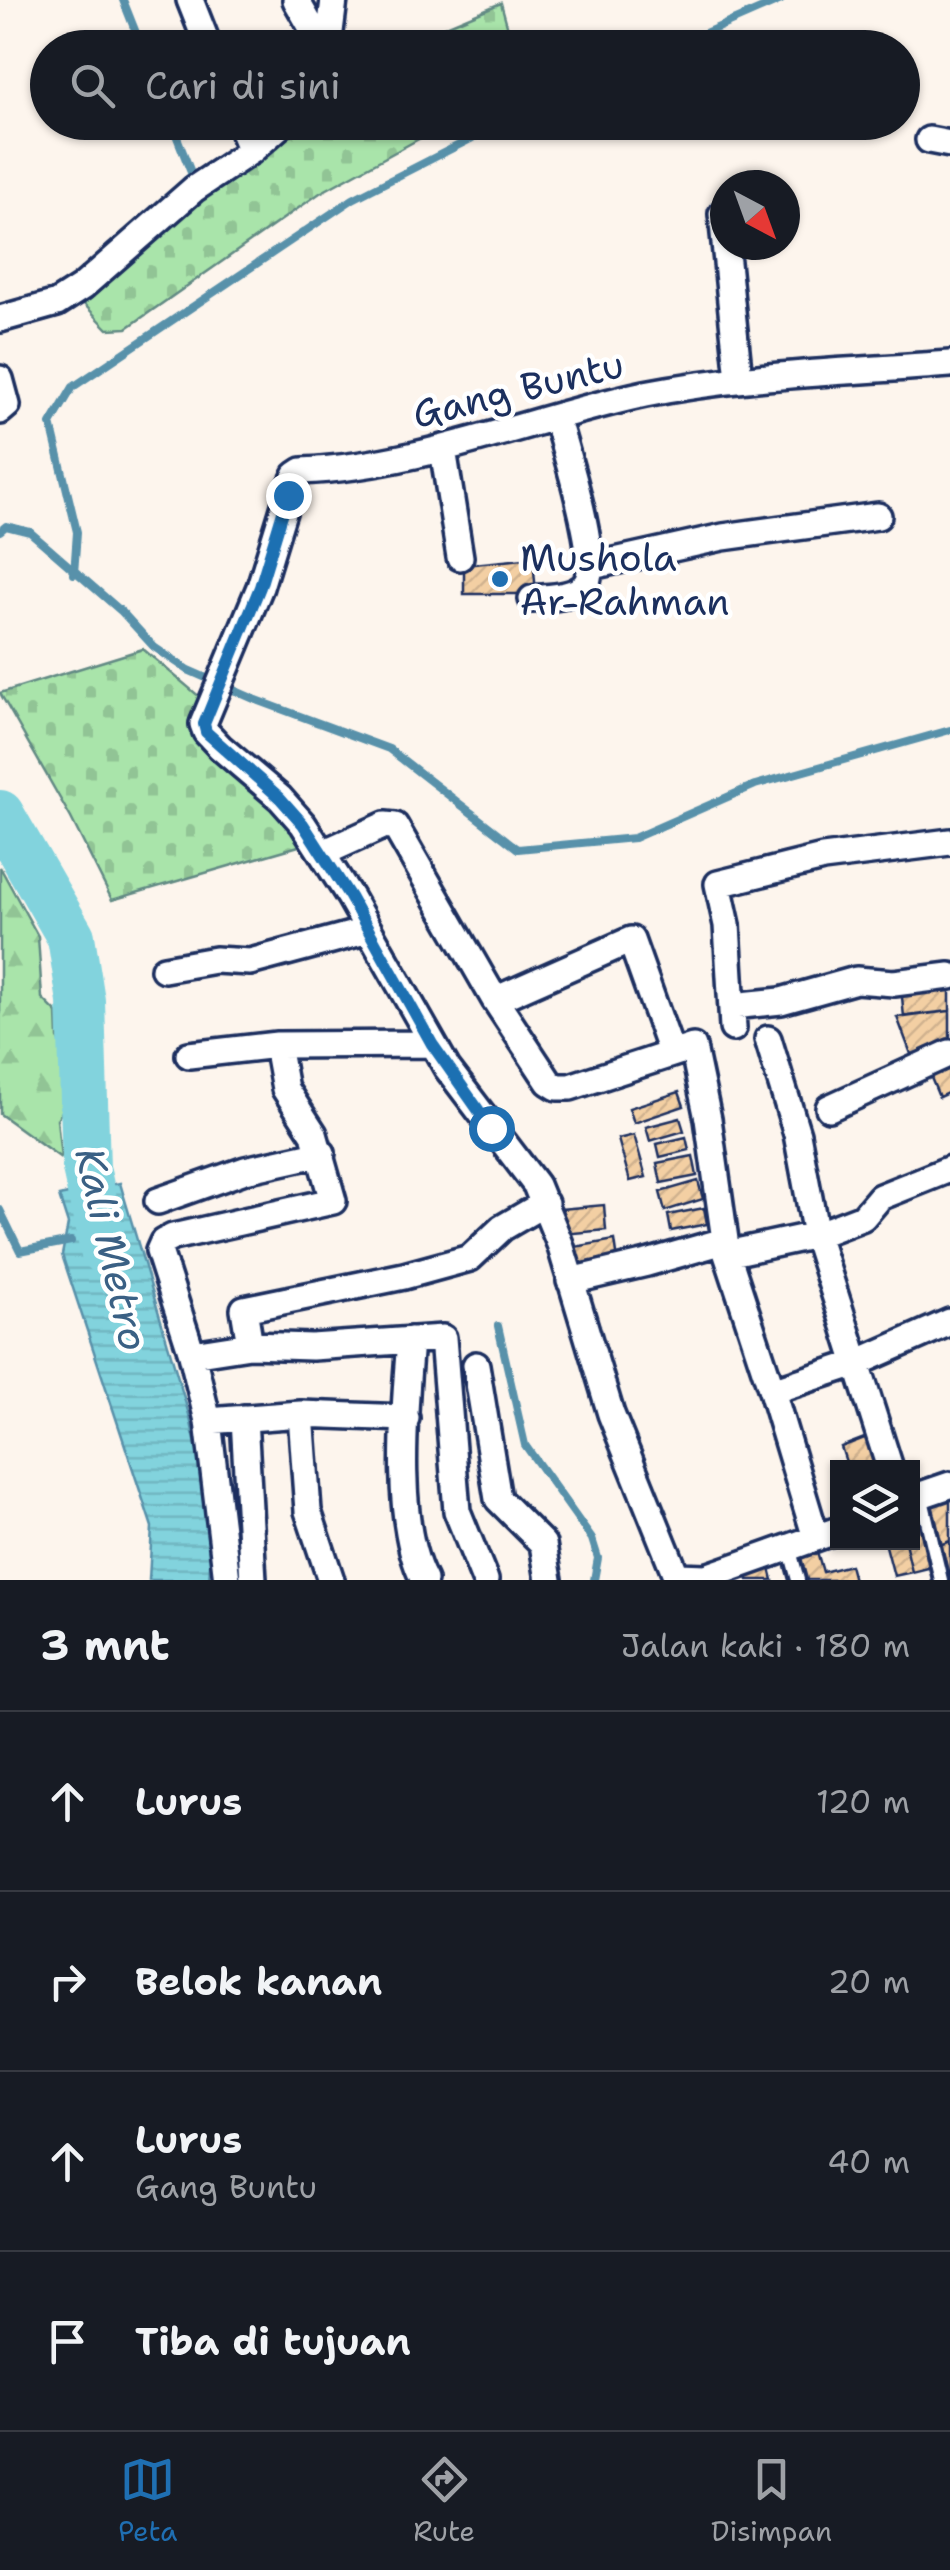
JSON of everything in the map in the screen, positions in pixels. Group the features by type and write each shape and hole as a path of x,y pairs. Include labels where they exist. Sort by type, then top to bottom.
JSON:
{"street":[{"path":"190,0 202,30"},
{"path":"296,0 314,30"},
{"path":"330,30 334,0"},
{"path":"247,140 251,151"},
{"path":"0,321 57,304 82,287 182,198 264,140"},
{"path":"727,260 739,380"},
{"name":"Gang Buntu","path":"323,853 280,798 206,732 204,724 260,587 296,475 443,449 646,394 739,380 950,364"},
{"path":"0,378 7,400 7,406 0,410"},
{"path":"532,599 577,591 587,584 592,566 574,479 556,418"},
{"path":"443,449 460,556"},
{"path":"592,566 723,537 878,516"},
{"path":"385,825 395,826 495,1000 549,1082 557,1087 570,1087 693,1046 708,1119 726,1248 772,1391 826,1534 706,1577 678,1578 611,1414 545,1202 432,1044 323,853 385,825"},
{"path":"950,842 824,858 718,884 727,924 732,1017 856,980 894,983 950,976"},
{"path":"164,968 215,960 250,962 369,930"},
{"path":"495,1000 631,940 671,1052"},
{"path":"768,1039 797,1134 816,1235 887,1460"},
{"path":"189,1055 277,1045 432,1044"},
{"path":"227,1580 208,1421 192,1354 159,1251 163,1242 333,1201 314,1134 285,1089 277,1045"},
{"path":"829,1108 950,1053"},
{"path":"158,1200 245,1170 322,1154"},
{"path":"570,1280 726,1248 816,1235 864,1216 880,1197 950,1169"},
{"path":"250,1345 244,1309 404,1276 470,1258 502,1228 545,1202"},
{"path":"772,1391 948,1327"},
{"path":"192,1354 250,1345 312,1347 443,1338 456,1511 485,1580"},
{"path":"410,1340 406,1525 424,1580"},
{"path":"476,1365 498,1499 543,1544 548,1580"},
{"path":"208,1421 301,1414 406,1418"},
{"path":"301,1414 308,1510 331,1580"},
{"path":"244,1418 252,1580"},
{"path":"920,1496 950,1485"}],"lane":[{"path":"920,1507 941,1580"},
{"path":"789,1548 798,1580"}],"green space":[{"path":"501,3 508,30 437,30"},
{"path":"274,140 417,140 320,193 127,328 108,329 81,301 163,221"},
{"path":"143,649 207,703 197,726 309,843 112,900 0,693"},
{"path":"0,867 38,936 42,998 57,1013 58,1038 82,1081 57,1119 61,1158 0,1114"}],"water":[{"path":"120,1183 190,1418 213,1522 209,1580 149,1580 152,1527 62,1255 68,1224 59,1196"}],"building":[{"name":"Mushola Ar-Rahman","path":"533,558 536,594 464,594 464,565"},
{"path":"950,983 950,1011 904,1017 901,987"},
{"path":"950,1011 950,1048 914,1062 897,1017"},
{"path":"950,1058 950,1092 939,1097 927,1068"},
{"path":"679,1092 684,1106 634,1123 629,1108"},
{"path":"680,1118 684,1131 650,1141 646,1127"},
{"path":"634,1135 646,1177 630,1181 618,1139"},
{"path":"686,1137 689,1150 660,1157 657,1144"},
{"path":"693,1156 697,1176 661,1183 657,1163"},
{"path":"698,1181 703,1199 665,1211 660,1192"},
{"path":"604,1205 606,1230 563,1234 561,1209"},
{"path":"704,1208 707,1224 671,1231 668,1215"},
{"path":"615,1240 618,1261 573,1268 569,1248"},
{"path":"875,1434 884,1460 845,1460 841,1447"},
{"path":"950,1494 950,1541 937,1546 927,1502"},
{"path":"920,1514 936,1566 912,1572 907,1550 920,1550"},
{"path":"950,1541 950,1580 946,1580 937,1546"},
{"path":"816,1548 823,1572 850,1565 854,1580 801,1580 795,1556"},
{"path":"887,1550 907,1550 912,1572 894,1576"},
{"path":"769,1564 773,1580 748,1580 746,1573"}],"waterway":[{"path":"123,0 135,30"},
{"path":"712,30 781,0"},
{"path":"178,140 192,175 185,181"},
{"path":"74,574 77,532 51,424 73,387 353,199 469,140"},
{"path":"0,531 6,526 30,532 122,612 154,647 188,670 389,749 518,849 634,838 755,785 950,730"},
{"name":"Kali Metro","path":"0,814 71,937 81,1001 86,1168 104,1250"},
{"path":"0,1210 20,1251 71,1241"},
{"path":"498,1326 525,1445 592,1539 598,1558 594,1580"}],"place":[{"name":"Mushola Ar-Rahman","path":"500,579"}],"route":[{"path":"288,495 260,587 204,724 206,732 280,798 303,824 350,897 432,1044 491,1128"}]}
